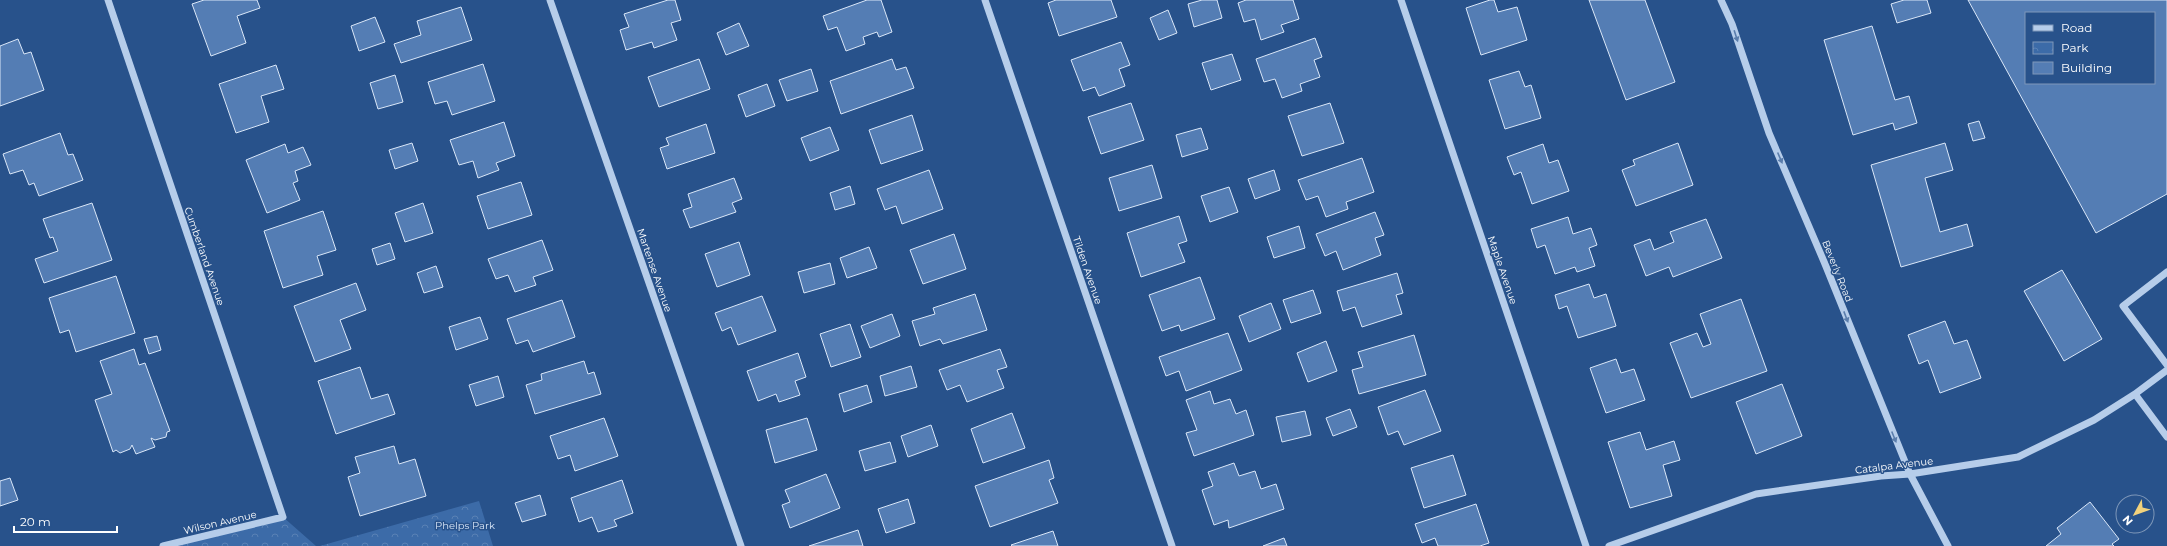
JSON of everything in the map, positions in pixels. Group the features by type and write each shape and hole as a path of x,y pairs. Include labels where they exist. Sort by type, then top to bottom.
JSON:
{"street":[{"name":"Cumberland Avenue","path":"108,0 283,517"},
{"name":"Martense Avenue","path":"550,0 741,546"},
{"name":"Tilden Avenue","path":"985,0 1172,546"},
{"name":"Maple Avenue","path":"1401,0 1586,546"},
{"name":"Beverly Road","path":"1721,0 1732,24 1769,133 1825,264 1910,474 1948,546"},
{"path":"2167,272 2123,306 2167,365"},
{"name":"Catalpa Avenue","path":"1609,546 1756,494 1881,476 1910,474 2018,457 2094,420 2135,394 2167,370"},
{"path":"2135,394 2167,437"},
{"name":"Wilson Avenue","path":"163,546 283,517"}],"green space":[{"name":"Phelps Park","path":"479,501 493,546 320,546"},
{"path":"283,517 316,546 163,546"}],"building":[{"path":"204,0 257,0 260,8 237,16 246,43 211,56 192,4"},
{"path":"668,0 675,0 681,20 671,23 677,40 654,48 652,42 626,50 620,30 629,27 624,14"},
{"path":"867,0 881,0 892,32 879,37 877,32 863,37 865,44 846,51 837,27 828,30 823,16"},
{"path":"1056,0 1111,0 1117,17 1059,36 1048,3"},
{"path":"1202,0 1217,0 1222,18 1194,27 1188,4"},
{"path":"1246,0 1293,0 1299,19 1281,25 1284,32 1261,40 1255,19 1244,22 1238,3"},
{"path":"1494,0 1498,12 1517,7 1527,40 1481,55 1466,8"},
{"path":"1589,0 1645,0 1675,82 1626,100"},
{"path":"1904,0 1927,0 1931,13 1897,23 1891,4"},
{"path":"1968,0 2167,0 2167,194 2096,233"},
{"path":"461,7 472,40 401,63 394,44 421,35 417,21"},
{"path":"1168,10 1177,33 1159,40 1150,18"},
{"path":"375,17 385,42 359,51 351,26"},
{"path":"739,23 749,46 726,55 717,33"},
{"path":"1872,26 1895,100 1909,96 1917,123 1895,130 1893,123 1853,135 1824,40"},
{"path":"1315,38 1322,57 1314,60 1320,77 1300,84 1302,91 1282,98 1275,79 1264,82 1256,59"},
{"path":"18,39 24,54 31,52 44,90 0,106 0,46"},
{"path":"1121,42 1130,65 1119,69 1125,86 1099,96 1095,87 1083,91 1071,60"},
{"path":"1232,54 1241,80 1211,90 1202,63"},
{"path":"699,59 710,89 659,107 648,77"},
{"path":"892,59 896,70 906,67 914,88 841,114 830,81"},
{"path":"483,64 495,101 452,115 447,101 435,104 428,82"},
{"path":"276,65 284,89 261,96 269,122 236,133 219,84"},
{"path":"811,69 818,91 787,101 779,80"},
{"path":"1519,71 1525,87 1531,85 1541,118 1505,129 1489,80"},
{"path":"395,75 403,102 378,109 370,83"},
{"path":"767,84 775,106 746,117 738,95"},
{"path":"1131,103 1144,140 1101,154 1088,117"},
{"path":"1330,103 1344,143 1302,156 1288,116"},
{"path":"912,115 923,150 881,164 869,130"},
{"path":"1979,121 1985,138 1973,141 1968,124"},
{"path":"504,122 515,156 496,163 499,170 478,178 473,161 459,165 450,140"},
{"path":"706,124 715,153 667,169 660,148 669,145 666,138"},
{"path":"830,127 839,150 810,161 801,138"},
{"path":"1201,128 1208,149 1182,157 1176,135"},
{"path":"60,133 68,155 73,154 83,180 39,196 34,183 29,185 23,170 10,174 3,154"},
{"path":"412,143 418,161 395,169 389,150"},
{"path":"1678,143 1693,185 1636,206 1622,170 1635,165 1633,160"},
{"path":"1945,143 1953,170 1925,178 1940,232 1967,224 1973,246 1901,267 1871,165"},
{"path":"285,144 288,153 303,147 311,165 295,171 298,181 293,183 300,200 267,213 246,160"},
{"path":"1543,144 1549,163 1558,160 1569,191 1532,204 1521,172 1514,175 1507,157"},
{"path":"1362,158 1374,192 1346,202 1348,209 1326,217 1318,196 1306,200 1298,180"},
{"path":"1152,165 1162,198 1119,211 1109,178"},
{"path":"929,170 943,209 902,224 896,206 885,210 877,189"},
{"path":"1274,170 1280,190 1255,199 1248,179"},
{"path":"734,178 742,199 732,203 736,212 690,228 683,210 692,207 688,194"},
{"path":"521,182 532,215 488,229 477,196"},
{"path":"850,186 855,204 835,210 830,193"},
{"path":"1229,187 1238,212 1210,222 1201,196"},
{"path":"92,203 112,260 44,283 35,259 58,251 53,237 50,238 43,219"},
{"path":"423,203 433,233 405,242 395,213"},
{"path":"323,211 336,250 317,256 323,275 283,288 264,231"},
{"path":"1375,212 1384,235 1375,238 1381,255 1343,270 1336,251 1325,256 1316,234"},
{"path":"1179,216 1187,241 1178,244 1185,262 1141,277 1127,233"},
{"path":"1568,217 1573,234 1591,228 1597,245 1589,248 1595,266 1577,272 1575,267 1555,274 1545,245 1537,248 1531,229"},
{"path":"1706,219 1722,258 1673,277 1669,267 1646,276 1634,245 1650,239 1654,250 1674,242 1670,232"},
{"path":"1299,226 1305,248 1274,258 1267,237"},
{"path":"954,234 966,269 923,284 910,250"},
{"path":"542,240 553,270 533,277 536,285 515,292 508,275 496,279 488,259"},
{"path":"739,242 750,275 717,287 705,254"},
{"path":"390,243 395,259 377,265 372,249"},
{"path":"869,247 877,268 847,278 840,258"},
{"path":"830,263 835,284 804,293 798,272"},
{"path":"436,266 443,287 424,293 417,273"},
{"path":"2062,270 2102,339 2064,361 2024,291"},
{"path":"1397,273 1403,293 1396,295 1402,314 1362,327 1355,307 1343,311 1337,291"},
{"path":"116,276 135,333 76,352 69,330 60,333 49,298"},
{"path":"1200,277 1215,319 1181,331 1179,325 1162,331 1149,295"},
{"path":"356,283 366,310 340,320 351,349 315,362 294,306"},
{"path":"1589,284 1594,298 1606,294 1616,326 1578,338 1567,306 1559,309 1555,295"},
{"path":"1313,290 1321,313 1291,323 1283,300"},
{"path":"975,294 987,330 943,344 940,339 920,346 912,321 935,314 933,308"},
{"path":"762,296 776,331 738,345 731,327 722,331 715,313"},
{"path":"1741,299 1767,371 1691,398 1670,343 1697,333 1703,347 1711,344 1700,314"},
{"path":"562,300 575,337 533,352 528,340 516,344 507,319"},
{"path":"1271,303 1281,329 1249,342 1239,316"},
{"path":"892,314 900,336 870,348 861,326"},
{"path":"480,317 488,339 456,350 449,327"},
{"path":"1945,321 1954,344 1967,340 1981,378 1940,393 1928,360 1919,364 1908,335"},
{"path":"850,324 861,357 831,367 820,334"},
{"path":"1228,333 1242,370 1186,391 1179,371 1166,376 1159,357"},
{"path":"1414,335 1426,375 1359,394 1352,370 1363,367 1358,352"},
{"path":"157,336 161,350 149,354 144,339"},
{"path":"1326,341 1337,371 1308,382 1297,353"},
{"path":"134,349 139,365 145,363 170,431 167,432 166,437 155,440 151,438 155,447 136,454 132,445 130,449 120,453 116,450 113,452 95,400 112,394 100,361"},
{"path":"1000,349 1007,367 997,370 1004,388 967,402 960,385 947,390 939,370"},
{"path":"798,353 806,377 795,381 800,395 779,402 776,394 758,401 747,371"},
{"path":"1616,359 1621,373 1634,369 1645,400 1606,413 1590,368"},
{"path":"584,361 588,374 594,372 601,394 535,414 526,385 542,380 541,374"},
{"path":"911,366 917,387 885,396 880,376"},
{"path":"360,367 371,399 388,394 395,414 336,434 318,381"},
{"path":"498,376 504,397 476,406 469,385"},
{"path":"1782,384 1802,436 1756,454 1736,402"},
{"path":"867,385 872,402 844,412 839,394"},
{"path":"1425,390 1441,431 1404,445 1398,431 1388,435 1378,407"},
{"path":"1210,391 1214,404 1230,399 1236,414 1246,410 1254,435 1194,456 1186,433 1197,430 1186,400"},
{"path":"1350,409 1357,427 1333,436 1326,418"},
{"path":"1305,411 1311,435 1282,442 1276,417"},
{"path":"1012,413 1025,448 983,463 971,429"},
{"path":"604,418 618,456 575,471 570,455 558,459 550,436"},
{"path":"807,418 817,450 775,463 766,430"},
{"path":"931,425 938,446 908,457 901,436"},
{"path":"1640,432 1646,450 1674,441 1680,460 1663,465 1672,496 1630,508 1608,442"},
{"path":"890,442 896,462 865,471 859,451"},
{"path":"394,446 399,464 415,459 426,496 360,516 348,477 360,473 355,457"},
{"path":"1453,455 1466,495 1424,508 1411,468"},
{"path":"1049,460 1054,478 1049,480 1058,503 990,527 975,486"},
{"path":"1234,463 1239,476 1255,471 1261,489 1276,484 1284,509 1229,528 1228,520 1214,525 1202,490 1213,486 1208,472"},
{"path":"826,474 840,508 790,528 782,505 790,502 785,490"},
{"path":"10,478 18,500 0,506 0,481"},
{"path":"622,480 633,513 614,520 617,526 598,532 592,517 579,522 571,498"},
{"path":"540,495 546,515 522,522 515,503"},
{"path":"908,499 915,523 886,533 878,509"},
{"path":"2090,502 2119,539 2112,544 2114,546 2046,546 2061,534 2057,528"},
{"path":"1476,504 1489,543 1480,546 1438,546 1435,538 1422,543 1415,524"},
{"path":"858,530 863,546 809,546"},
{"path":"1053,531 1058,546 1011,545"},
{"path":"1284,538 1287,546 1263,546"}]}
